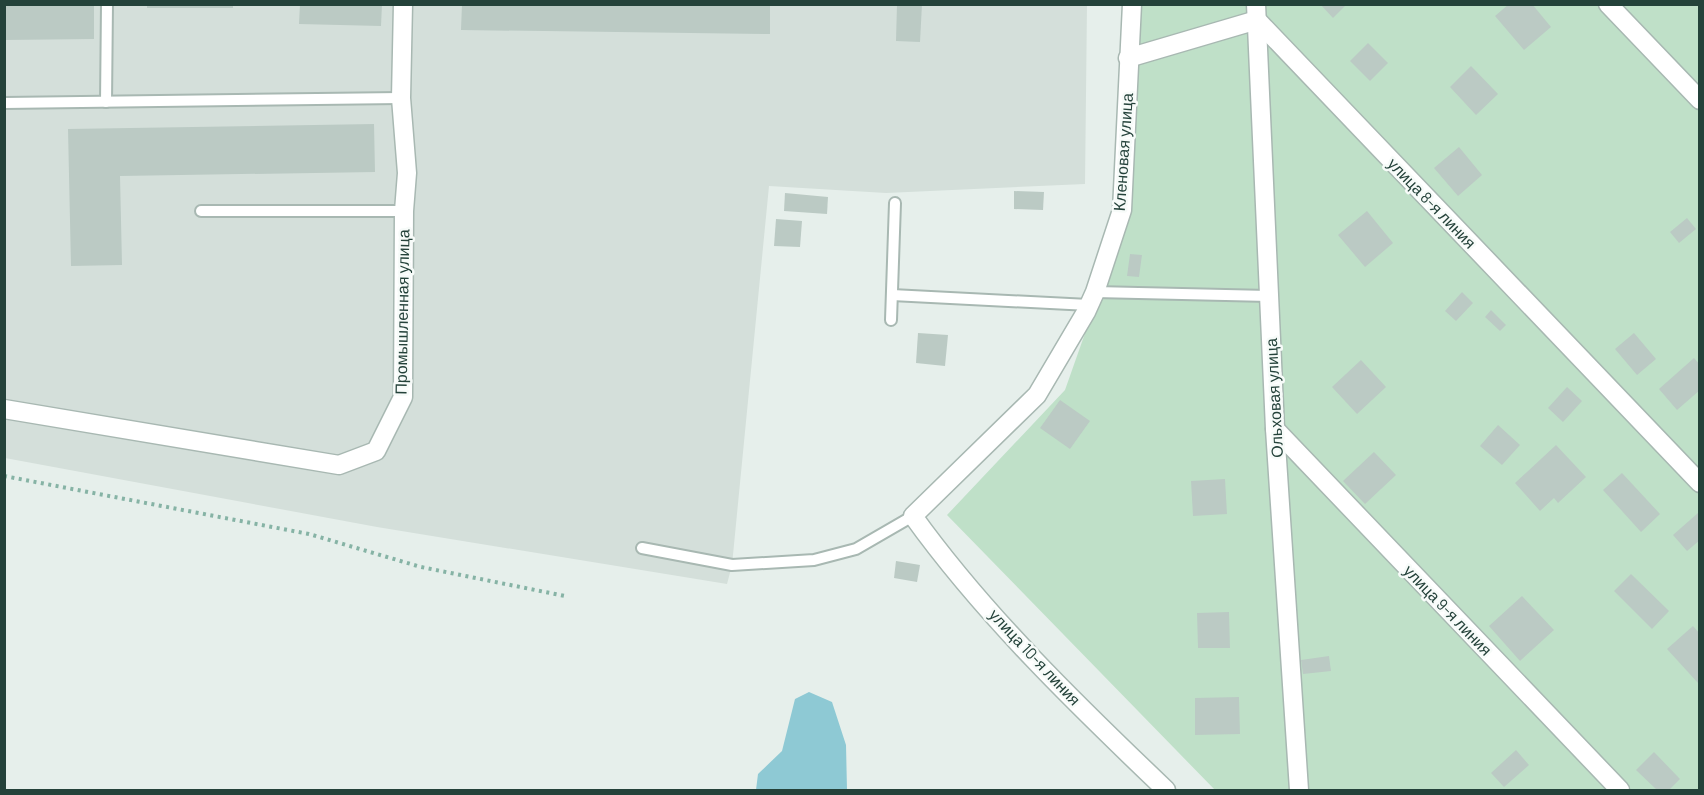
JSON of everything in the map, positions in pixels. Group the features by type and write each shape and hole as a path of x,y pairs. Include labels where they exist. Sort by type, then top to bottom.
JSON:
{"street":[{"name":"Промышленная улица","path":"4,410 339,465 376,451 403,397 404,211 407,173 401,98 403,4"},
{"name":"Кленовая улица","path":"914,516 1037,395 1092,298 1122,210 1132,4"},
{"path":"1608,4 1700,100"},
{"path":"1128,58 1256,12"},
{"name":"Ольховая улица","path":"1256,12 1275,429 1299,790"},
{"name":"улица 8-я линия","path":"1256,12 1700,483"},
{"name":"улица 9-я линия","path":"1275,429 1620,790"},
{"name":"улица 10-я линия","path":"914,516 945,559 1083,710 1166,790"}],"lane":[{"path":"106,102 107,4"},
{"path":"4,103 401,98"},
{"path":"891,320 895,203"},
{"path":"201,211 404,211"},
{"path":"892,295 1092,298 1269,296"},
{"path":"642,548 732,565 814,560 856,549 914,516"}],"path":[{"path":"4,476 309,534 421,567 565,596"}],"shaded area":[{"path":"4,5 1087,5 1085,184 886,193 769,186 732,565 727,584 377,527 5,458"}],"green space":[{"path":"1130,5 1699,5 1699,790 1215,790 947,515 1065,390 1118,240"}],"water":[{"path":"809,692 832,702 846,745 847,790 756,790 758,774 782,751 795,699"}],"building":[{"path":"4,4 94,4 94,39 4,40"},
{"path":"147,4 233,4 233,8 147,8"},
{"path":"300,4 382,4 381,26 299,24"},
{"path":"462,4 770,4 770,34 461,30"},
{"path":"897,4 922,4 920,42 896,41"},
{"path":"1320,4 1347,4 1333,18"},
{"path":"1509,4 1532,4 1551,27 1524,50 1495,16"},
{"path":"1368,43 1388,63 1370,81 1350,61"},
{"path":"1471,66 1498,94 1476,115 1450,87"},
{"path":"374,124 375,172 120,176 122,265 71,266 68,129"},
{"path":"1459,147 1482,175 1458,196 1434,168"},
{"path":"1014,191 1044,192 1043,210 1014,209"},
{"path":"785,193 828,197 827,214 784,211"},
{"path":"1367,211 1393,243 1365,267 1338,235"},
{"path":"1687,218 1696,229 1679,243 1670,232"},
{"path":"776,219 802,221 800,247 774,246"},
{"path":"1130,254 1142,255 1139,277 1127,276"},
{"path":"1462,292 1473,303 1456,321 1445,311"},
{"path":"1491,310 1506,325 1500,331 1485,317"},
{"path":"918,333 948,335 945,366 916,363"},
{"path":"1634,333 1656,359 1637,375 1615,349"},
{"path":"1694,358 1700,365 1700,390 1677,410 1659,389"},
{"path":"1361,360 1386,387 1357,414 1332,387"},
{"path":"1567,387 1582,401 1563,422 1548,408"},
{"path":"1060,400 1090,421 1070,449 1040,428"},
{"path":"1498,425 1520,445 1502,465 1480,446"},
{"path":"1556,445 1586,477 1558,503 1554,498 1540,511 1515,483"},
{"path":"1374,452 1396,475 1365,504 1343,481"},
{"path":"1622,473 1660,514 1641,532 1603,490"},
{"path":"1225,479 1227,514 1193,516 1191,481"},
{"path":"1698,513 1700,540 1687,551 1673,535"},
{"path":"896,561 920,565 917,582 894,578"},
{"path":"1631,574 1669,611 1652,629 1614,591"},
{"path":"1522,596 1554,630 1520,661 1489,626"},
{"path":"1229,612 1230,648 1198,648 1197,613"},
{"path":"1693,626 1700,634 1698,683 1667,649"},
{"path":"1329,656 1331,671 1303,674 1301,660"},
{"path":"1239,697 1240,734 1195,735 1195,698"},
{"path":"1516,750 1529,765 1504,787 1491,773"},
{"path":"1654,752 1680,779 1669,790 1657,790 1636,770"}]}
